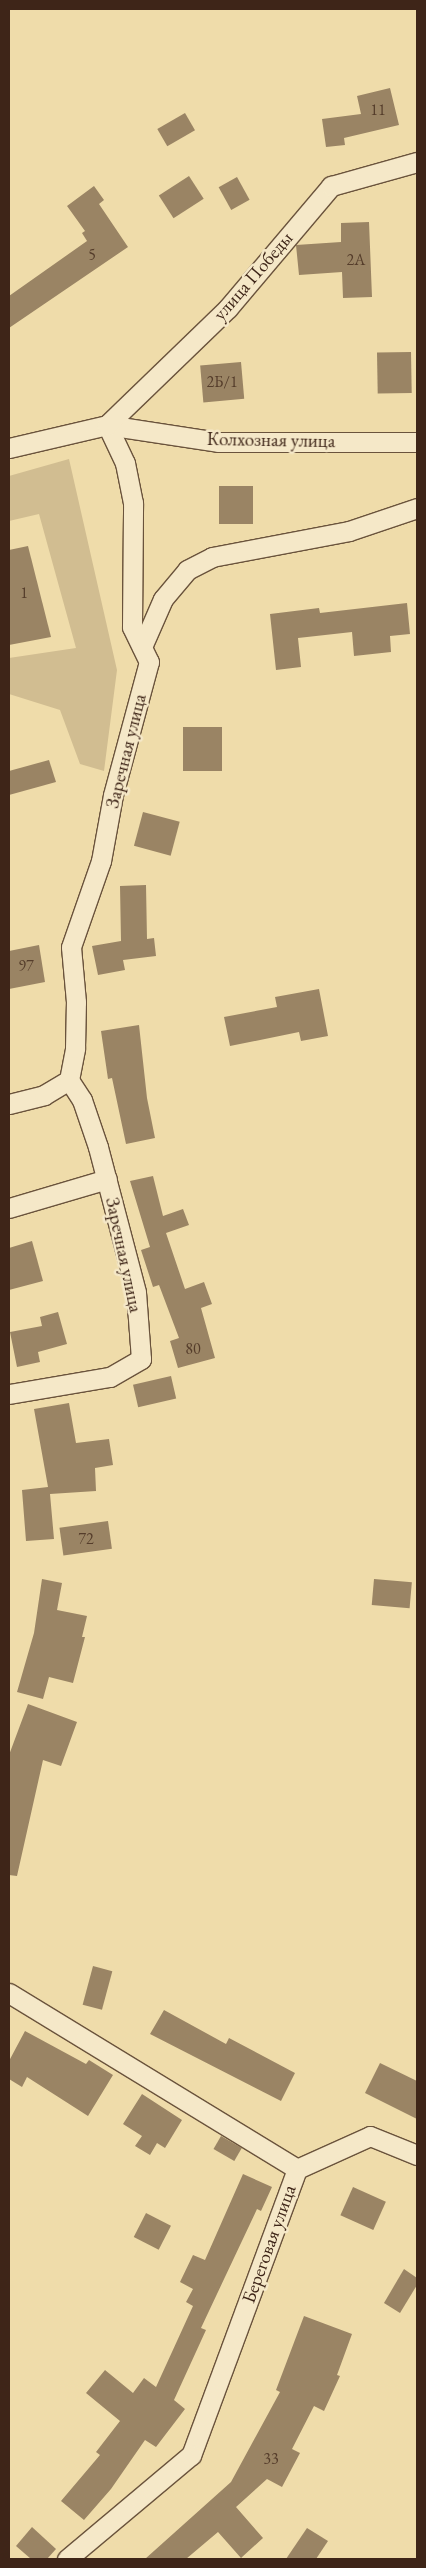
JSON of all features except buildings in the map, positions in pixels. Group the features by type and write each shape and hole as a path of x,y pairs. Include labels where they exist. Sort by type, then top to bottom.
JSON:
{"street":[{"name":"улица Победы","path":"107,425 228,308 331,186 417,162"},
{"name":"Колхозная улица","path":"9,448 107,425 218,442 417,442"},
{"name":"Заречная улица","path":"9,1394 110,1377 141,1359 136,1292 107,1179 82,1100 69,1080 75,1048 76,1002 71,947 101,861 113,795 149,662 132,627 133,503 124,463 107,425"},
{"path":"142,647 163,599 187,570 212,557 349,531 417,508"},
{"path":"9,1104 44,1095 69,1080"},
{"path":"9,1208 107,1179"},
{"name":"Береговая улица","path":"9,1993 297,2169 191,2455 67,2559"},
{"path":"297,2169 370,2136 417,2155"}],"shaded area":[{"path":"69,459 117,670 104,771 80,764 60,710 9,694 9,658 76,648 39,514 9,521 9,476"}]}
